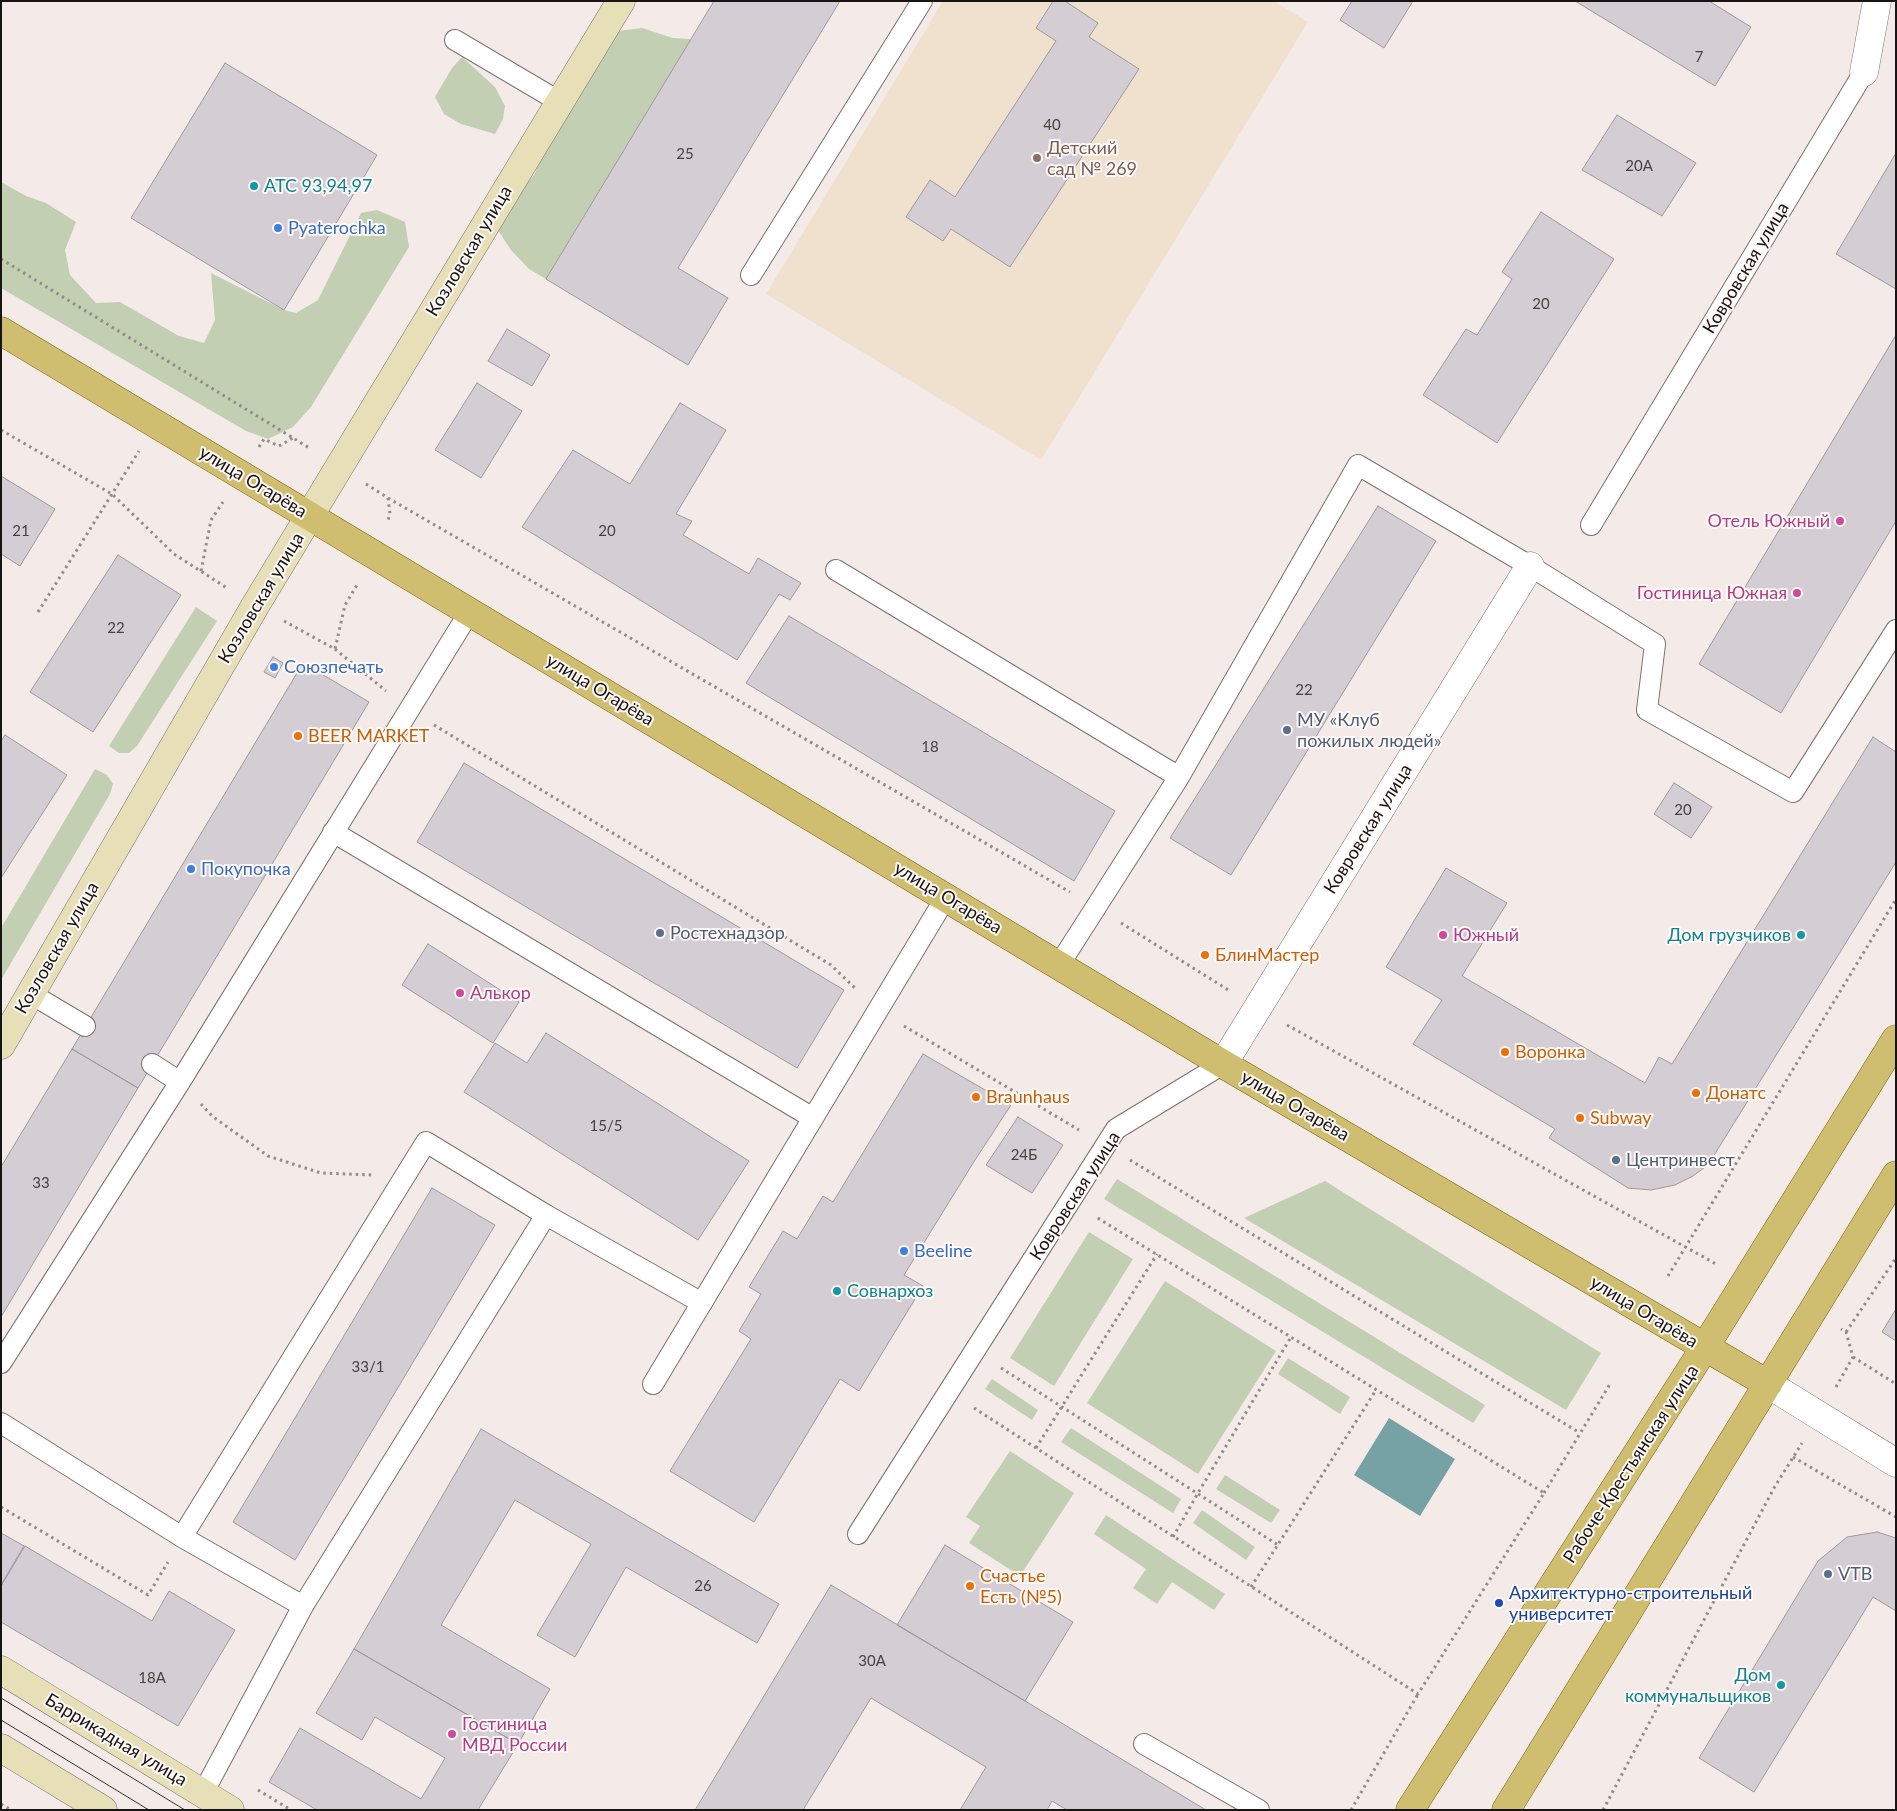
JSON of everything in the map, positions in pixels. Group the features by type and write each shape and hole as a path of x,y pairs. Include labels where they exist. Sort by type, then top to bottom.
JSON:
{"main road":[{"name":"улица Огарёва","path":"1,331 1224,1064 1768,1384"},
{"name":"Рабоче-Крестьянская улица","path":"1410,1810 1705,1348 1896,1039"},
{"path":"1506,1810 1896,1175"}],"street":[{"name":"Козловская улица","path":"1,1045 255,606 621,1"},
{"name":"Ковровская улица","path":"1864,72 1877,1"},
{"path":"1886,1 1896,7"},
{"name":"Ковровская улица","path":"1224,1064 1530,566"},
{"name":"улица Огарёва","path":"1768,1384 1896,1463"},
{"name":"Баррикадная улица","path":"1,1670 230,1810"},
{"path":"1,1748 102,1810"}],"lane":[{"path":"751,275 922,1"},
{"path":"455,40 560,102"},
{"name":"Ковровская улица","path":"1591,525 1864,72"},
{"path":"1059,965 1180,776 1358,466 1530,566 1656,644 1647,710 1793,792 1896,630"},
{"path":"836,570 1180,776"},
{"path":"1,1363 180,1082 470,611"},
{"path":"333,832 813,1118"},
{"path":"653,1384 946,898"},
{"path":"31,994 85,1026"},
{"path":"152,1064 180,1082"},
{"name":"Ковровская улица","path":"858,1534 1116,1129 1224,1064"},
{"path":"182,1538 426,1142 546,1215 702,1303"},
{"path":"203,1793 303,1606 546,1215"},
{"path":"1,1423 182,1538 303,1606"},
{"path":"1144,1744 1259,1810"}],"path":[{"path":"1,259 293,438"},
{"path":"38,612 156,424"},
{"path":"1,430 112,494 174,554 255,606"},
{"path":"388,498 1096,907 1258,1009 1686,1248 1747,1280"},
{"path":"335,648 409,710 831,965 878,1011 1580,1433"},
{"path":"1668,1276 1896,899"},
{"path":"180,1082 212,1116 268,1156 322,1173 405,1176"},
{"path":"1070,1201 1544,1493"},
{"path":"1036,1448 1157,1254"},
{"path":"1846,1332 1896,1258"},
{"path":"1811,1314 1846,1332 1853,1357 1896,1384"},
{"path":"1174,1537 1198,1493 1291,1337"},
{"path":"975,1351 1278,1545"},
{"path":"1603,1810 1765,1505 1853,1357"},
{"path":"1351,1810 1418,1694 1610,1384"},
{"path":"1251,1587 1376,1390"},
{"path":"948,1392 1418,1694"},
{"path":"1793,1457 1896,1517"},
{"path":"1,1507 148,1595 182,1538"},
{"path":"1,1804 11,1810"}],"shaded area":[{"name":"Детский сад № 269","path":"943,1 1274,1 1308,22 1041,460 766,294"}],"green space":[{"path":"642,28 673,38 691,39 546,279 529,269 511,250 497,229 519,191 534,175 548,144 618,31"},
{"path":"462,57 495,87 505,106 503,119 495,134 461,124 444,114 435,97 452,68"},
{"path":"1,182 26,196 46,203 76,222 65,250 70,275 96,303 120,302 179,336 204,343 215,320 211,273 284,310 296,313 318,300 361,213 377,210 405,222 409,247 311,407 293,427 268,439 246,431 1,288"},
{"path":"196,607 217,621 137,746 129,753 119,753 109,746"},
{"path":"95,769 107,775 113,784 110,794 1,980 1,928"},
{"path":"1117,1179 1485,1405 1473,1423 1104,1199"},
{"path":"1325,1181 1601,1353 1566,1410 1244,1218"},
{"path":"1089,1232 1133,1259 1054,1386 1010,1358"},
{"path":"1165,1281 1276,1351 1198,1474 1087,1403"},
{"path":"1288,1358 1350,1397 1340,1414 1278,1374"},
{"path":"992,1379 1038,1410 1032,1420 985,1389"},
{"path":"1071,1428 1181,1499 1173,1513 1061,1442"},
{"path":"1010,1451 1074,1493 1020,1576 969,1543 980,1526 966,1517"},
{"path":"1225,1475 1280,1510 1271,1523 1216,1489"},
{"path":"1202,1510 1255,1547 1246,1560 1193,1523"},
{"path":"1106,1515 1225,1594 1214,1610 1172,1582 1157,1604 1133,1588 1146,1569 1094,1534"}],"water":[{"path":"1389,1418 1455,1459 1420,1516 1354,1475"}],"building":[{"path":"714,1 840,1 678,268 728,298 688,365 546,279"},
{"name":"Детский сад № 269","path":"1053,1 1065,1 1098,23 1089,37 1139,69 1010,267 951,229 943,241 906,217 930,180 955,197 1056,41 1036,28"},
{"path":"1352,1 1413,1 1384,48 1340,20"},
{"path":"1575,1 1709,1 1751,27 1715,86"},
{"name":"АТС 93,94,97","path":"225,63 377,155 284,310 131,218"},
{"path":"1617,115 1696,163 1662,216 1582,170"},
{"path":"1896,153 1896,289 1836,254"},
{"path":"1541,212 1614,259 1497,443 1423,395 1466,329 1477,335 1512,279 1502,272"},
{"path":"507,329 550,355 532,386 488,361"},
{"name":"Гостиница Южная","path":"1896,335 1896,521 1781,713 1699,664"},
{"path":"477,383 522,411 481,478 435,450"},
{"path":"680,403 726,430 676,514 692,521 683,535 749,574 758,558 801,583 790,600 779,594 737,660 522,527 573,450 630,484"},
{"path":"1,476 55,509 20,566 1,554"},
{"path":"1378,506 1436,541 1231,875 1170,838"},
{"path":"118,555 181,595 93,732 30,692"},
{"path":"789,616 1115,811 1074,881 746,683"},
{"name":"Союзпечать","path":"273,657 283,663 275,678 264,672"},
{"path":"303,663 369,702 138,1088 72,1049"},
{"path":"5,735 67,775 1,878 1,741"},
{"name":"Дом грузчиков","path":"1873,737 1896,752 1896,862 1708,1165 1693,1176 1675,1185 1651,1190 1628,1188 1549,1138 1555,1129 1413,1044 1442,1000 1386,967 1446,868 1507,903 1462,976 1645,1083 1659,1057 1672,1064"},
{"name":"Ростехнадзор","path":"464,763 844,990 797,1068 417,842"},
{"path":"1674,783 1712,807 1691,838 1654,814"},
{"name":"Алькор","path":"428,944 519,1002 493,1043 402,985"},
{"path":"546,1033 749,1161 698,1240 464,1092 495,1043 527,1063"},
{"path":"72,1049 138,1088 1,1317 1,1167"},
{"name":"Совнархоз","path":"923,1054 1011,1105 904,1275 923,1286 859,1391 840,1379 754,1522 670,1471 751,1339 739,1331 761,1294 749,1287 783,1231 797,1239 823,1196 833,1202"},
{"path":"1018,1117 1063,1145 1032,1193 986,1165"},
{"path":"432,1188 495,1225 295,1560 233,1522"},
{"path":"1896,1309 1896,1341 1882,1332"},
{"path":"481,1429 779,1604 757,1643 626,1567 575,1657 537,1635 591,1544 515,1500 441,1625 550,1689 518,1744 354,1649"},
{"name":"Дом коммунальщиков","path":"1877,1532 1896,1538 1896,1611 1873,1597 1754,1792 1699,1758 1818,1561 1847,1537"},
{"path":"1,1533 24,1546 1,1585"},
{"path":"945,1545 1073,1622 1025,1701 897,1625"},
{"path":"25,1546 152,1621 169,1591 235,1630 178,1726 1,1622 1,1586"},
{"path":"831,1585 1206,1810 1067,1810 1052,1801 1047,1810 960,1810 986,1767 871,1698 803,1810 695,1810"},
{"name":"Гостиница МВД России","path":"354,1649 518,1744 478,1810 317,1810 269,1782 300,1728 421,1799 445,1758 375,1717 362,1740 316,1713"}],"tram line":[{"path":"1,1698 185,1810"},
{"path":"1,1720 149,1810"}],"place":[{"name":"Детский сад № 269","path":"1037,158"},
{"name":"АТС 93,94,97","path":"254,186"},
{"name":"Pyaterochka","path":"278,228"},
{"name":"Отель Южный","path":"1840,521"},
{"name":"Гостиница Южная","path":"1797,593"},
{"name":"Союзпечать","path":"274,667"},
{"name":"МУ «Клуб пожилых людей»","path":"1287,730"},
{"name":"BEER MARKET","path":"298,736"},
{"name":"Покупочка","path":"191,869"},
{"name":"Ростехнадзор","path":"660,933"},
{"name":"Южный","path":"1443,935"},
{"name":"Дом грузчиков","path":"1801,935"},
{"name":"БлинМастер","path":"1205,955"},
{"name":"Алькор","path":"460,993"},
{"name":"Воронка","path":"1505,1052"},
{"name":"Донатс","path":"1696,1093"},
{"name":"Braunhaus","path":"976,1097"},
{"name":"Subway","path":"1580,1118"},
{"name":"Центринвест","path":"1616,1160"},
{"name":"Beeline","path":"904,1251"},
{"name":"Совнархоз","path":"837,1291"},
{"name":"VTB","path":"1828,1574"},
{"name":"Счастье Есть (№5)","path":"970,1586"},
{"name":"Архитектурно-строительный университет","path":"1499,1603"},
{"name":"Дом коммунальщиков","path":"1781,1685"},
{"name":"Гостиница МВД России","path":"452,1734"}]}
